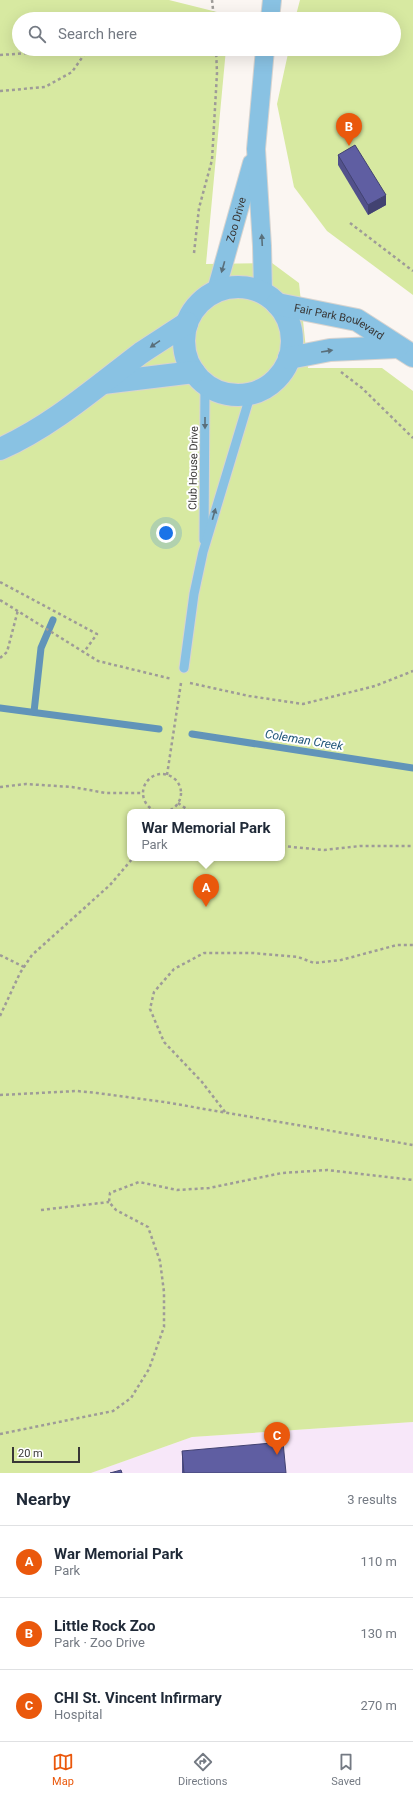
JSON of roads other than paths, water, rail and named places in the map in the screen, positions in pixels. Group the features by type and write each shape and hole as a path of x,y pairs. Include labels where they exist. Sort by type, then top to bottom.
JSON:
{"street":[{"path":"271,12 272,0"},
{"name":"Zoo Drive","path":"264,56 256,149 262,246 270,299"},
{"name":"Zoo Drive","path":"216,291 256,149"},
{"name":"Fair Park Boulevard","path":"270,299 285,313 291,329 292,347 287,365 276,380 261,390 242,395 224,393 199,378 186,355 184,338 187,323 196,306 209,295 225,288 242,286 270,299 357,320 405,351"},
{"name":"Fair Park Boulevard","path":"0,449 59,414 104,384 141,354 187,323"},
{"name":"Fair Park Boulevard","path":"289,358 330,350 405,351"},
{"name":"Fair Park Boulevard","path":"104,384 199,378"}],"lane":[{"name":"Club House Drive","path":"199,378 203,552"},
{"name":"Club House Drive","path":"184,668 194,594 203,552 251,393"}],"waterway":[{"path":"34,712 41,648 53,620"},
{"name":"Coleman Creek","path":"0,708 159,729"},
{"name":"Coleman Creek","path":"192,734 413,768"}],"place":[{"name":"Little Rock Zoo","path":"349,146"},
{"name":"War Memorial Park","path":"206,907"},
{"name":"CHI St. Vincent Infirmary","path":"277,1455"}]}
